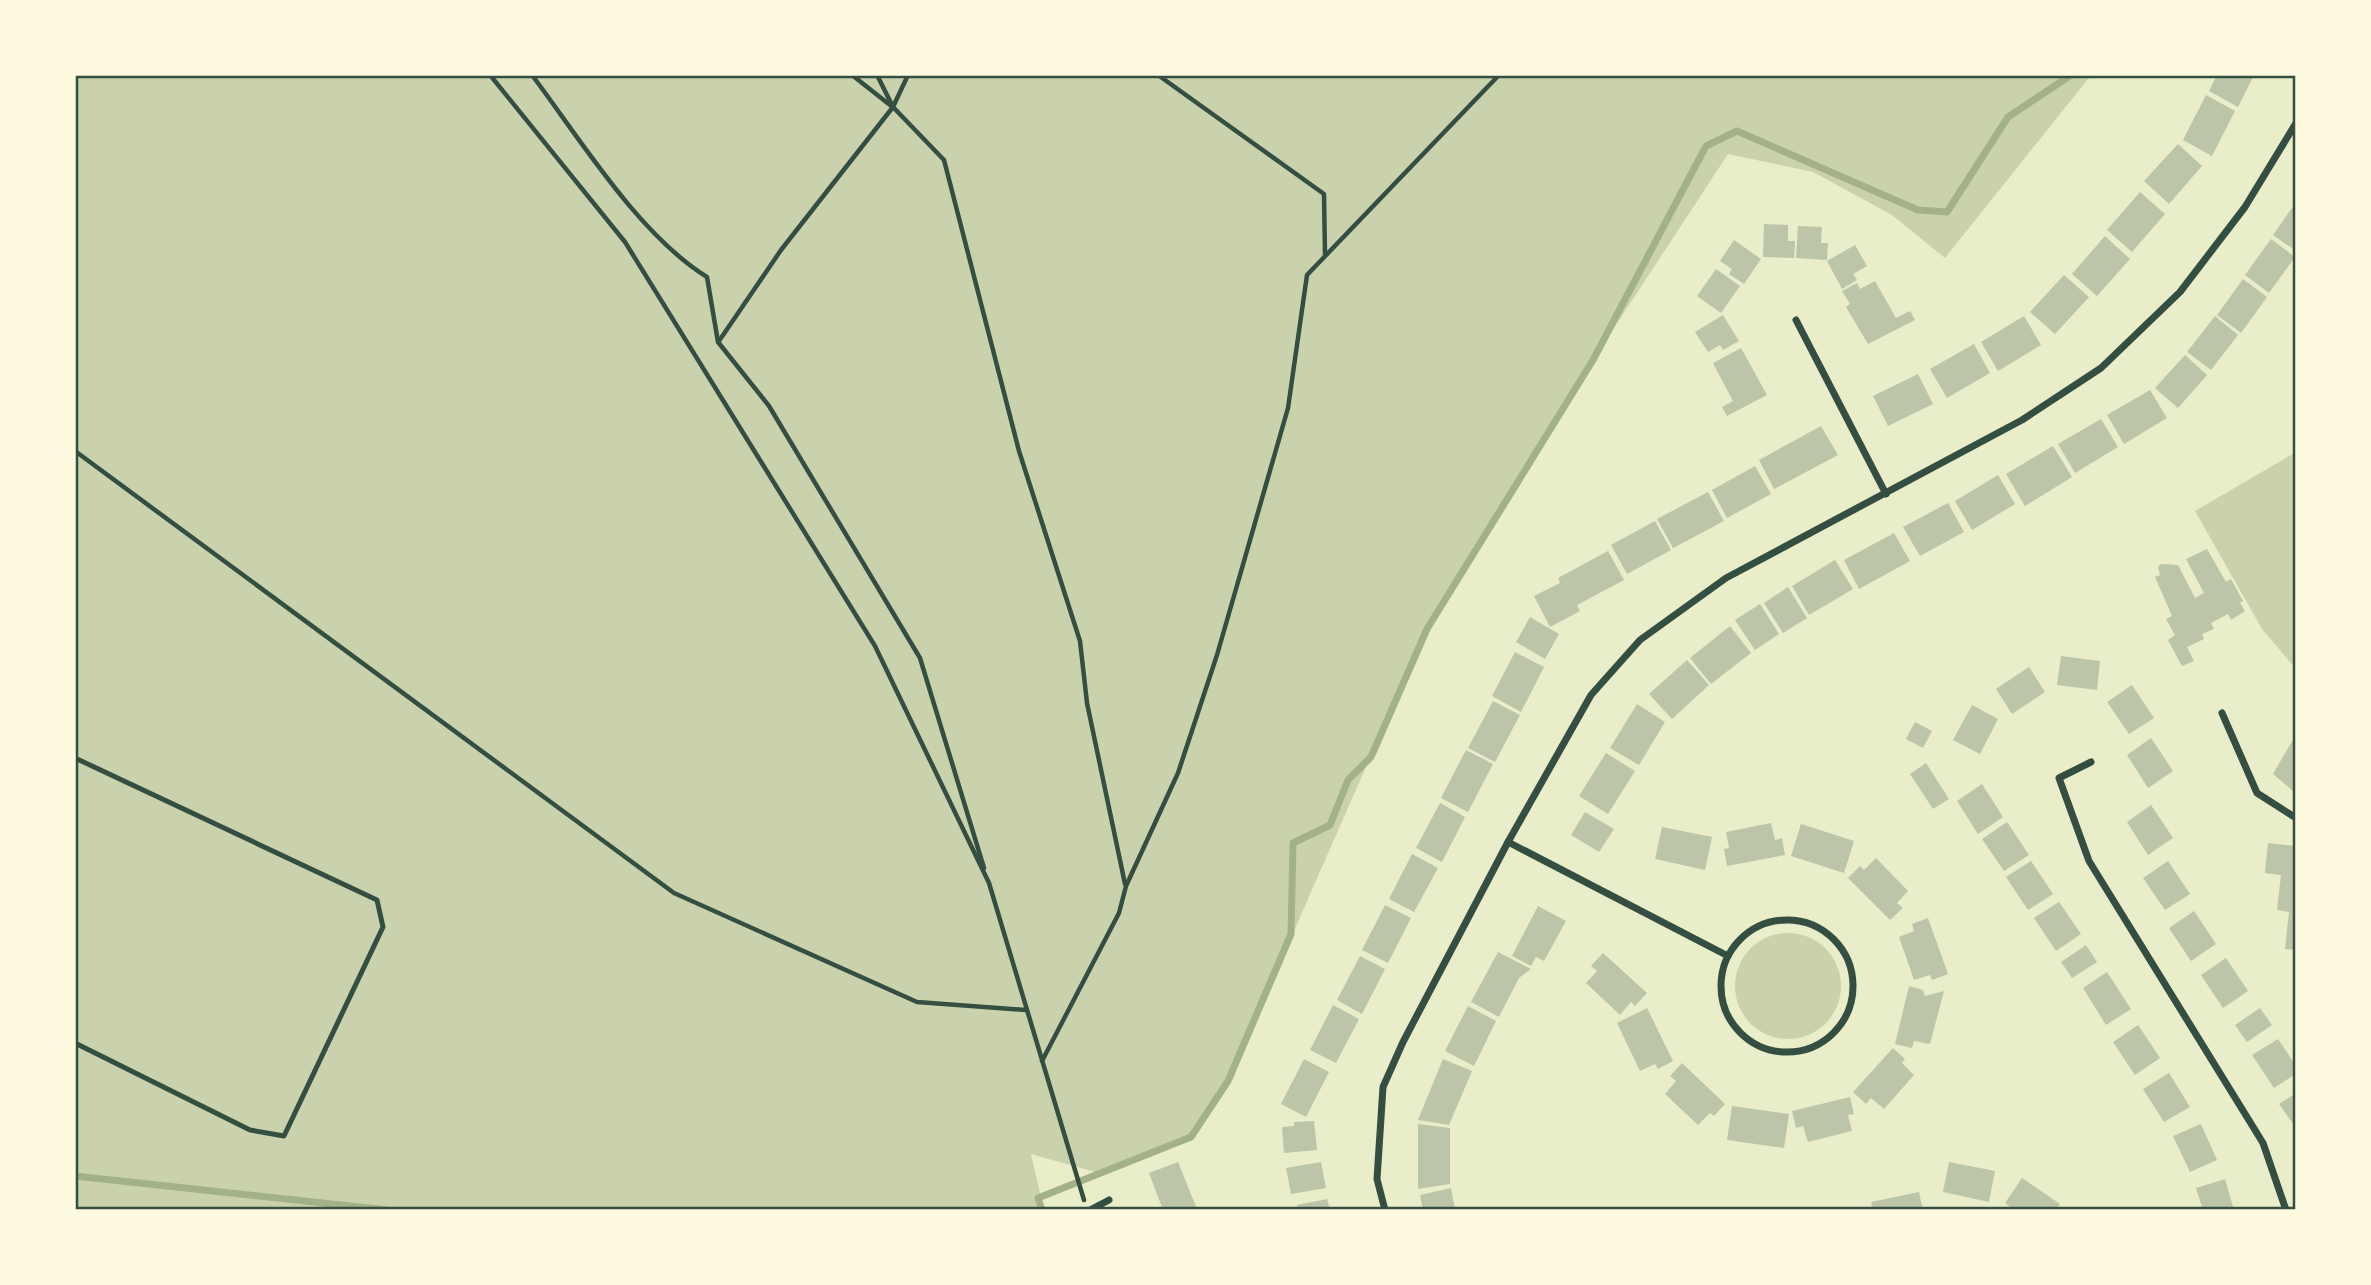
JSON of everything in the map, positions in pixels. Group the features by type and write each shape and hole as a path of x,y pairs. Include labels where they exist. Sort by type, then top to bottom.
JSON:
{"street":[{"path":"1385,1210 1377,1179 1383,1087 1403,1042 1508,842 1591,695 1640,640 1726,578 2022,420 2101,368 2180,292 2245,206 2296,123"},
{"path":"1796,320 1886,494"},
{"path":"2222,713 2257,793 2296,818"},
{"path":"2091,762 2059,778 2089,861 2263,1143 2286,1210"},
{"path":"1508,842 1728,956"},
{"path":"1796,921 1820,929 1844,951 1850,966 1854,983 1847,1015 1838,1029 1811,1048 1779,1052 1762,1048 1748,1040 1727,1014 1721,982 1728,956 1742,937 1771,922 1796,921"},
{"path":"1090,1210 1109,1200"}],"lane":[{"path":"75,758 377,900 383,928 284,1136 250,1130 75,1043"}],"path":[{"path":"490,75 625,242 875,646 989,883"},
{"path":"531,75 624,198 685,264 707,277 718,342 769,406 920,658 1084,1198"},
{"path":"852,75 893,107 944,160 1019,451 1080,640 1087,703 1126,886"},
{"path":"877,75 893,107"},
{"path":"718,342 782,250 893,107 908,75"},
{"path":"1158,75 1324,194 1325,255"},
{"path":"1041,1062 1119,913 1126,886 1178,773 1217,655 1288,408 1307,275 1499,75"},
{"path":"75,451 674,893 916,1002 1026,1010"}],"green space":[{"path":"75,75 2096,75 2088,79 1945,258 1892,215 1813,172 1728,154 1593,360 1427,628 1228,1081 1191,1137 1102,1174 1031,1154 1044,1210 75,1210"},
{"path":"2296,452 2296,669 2262,629 2195,511"},
{"path":"1788,933 1808,937 1826,948 1837,966 1841,986 1837,1006 1826,1024 1808,1035 1788,1039 1768,1035 1750,1024 1739,1006 1735,986 1739,966 1750,948 1768,937"}],"building":[{"path":"2217,75 2254,75 2238,107 2209,91"},
{"path":"2206,95 2235,111 2212,156 2183,140"},
{"path":"2178,144 2202,166 2169,204 2144,181"},
{"path":"2140,192 2165,214 2132,252 2107,230"},
{"path":"2296,202 2296,251 2273,235"},
{"path":"1764,224 1788,225 1788,241 1795,241 1794,258 1763,257"},
{"path":"1798,226 1822,227 1821,243 1828,243 1827,260 1796,258"},
{"path":"2105,236 2130,259 2097,296 2072,274"},
{"path":"2271,239 2295,257 2269,293 2245,275"},
{"path":"1734,240 1761,259 1744,284 1729,274 1732,269 1720,261"},
{"path":"1855,245 1867,266 1853,274 1857,280 1842,289 1827,261"},
{"path":"1716,269 1740,286 1721,313 1697,296"},
{"path":"2064,275 2089,297 2055,334 2030,312"},
{"path":"2243,279 2267,297 2241,333 2217,315"},
{"path":"1875,281 1896,318 1910,311 1915,320 1868,344 1846,307 1850,304 1842,291 1857,283 1860,289"},
{"path":"1723,315 1739,341 1723,350 1720,345 1708,352 1695,332"},
{"path":"2024,316 2041,345 1998,371 1981,342"},
{"path":"2215,316 2238,335 2211,370 2187,352"},
{"path":"1974,344 1990,373 1947,398 1930,369"},
{"path":"1741,348 1767,395 1727,416 1722,407 1733,401 1713,363"},
{"path":"2185,355 2207,375 2178,408 2155,388"},
{"path":"1918,374 1933,404 1888,426 1873,396"},
{"path":"2150,390 2167,418 2124,444 2107,415"},
{"path":"2101,419 2118,447 2075,473 2058,444"},
{"path":"1821,426 1838,455 1774,489 1759,460"},
{"path":"2053,446 2072,477 2025,506 2006,474"},
{"path":"1755,466 1771,494 1727,518 1712,490"},
{"path":"1998,475 2015,504 1972,530 1955,501"},
{"path":"1708,492 1724,521 1673,548 1657,519"},
{"path":"1948,503 1964,532 1920,556 1903,527"},
{"path":"1655,521 1671,550 1627,574 1611,545"},
{"path":"1894,533 1910,561 1859,589 1844,560"},
{"path":"2207,549 2226,582 2231,579 2243,601 2240,603 2245,611 2231,620 2228,614 2211,623 2214,629 2202,634 2204,639 2187,647 2194,661 2182,666 2168,640 2175,635 2166,619 2172,616 2155,577 2160,575 2158,567 2161,564 2178,565 2195,598 2204,593 2186,559"},
{"path":"1608,551 1624,580 1577,605 1580,611 1550,627 1534,596 1560,583 1558,578"},
{"path":"1835,560 1853,589 1809,615 1792,586"},
{"path":"1788,587 1807,618 1783,633 1764,603"},
{"path":"1760,604 1779,634 1755,650 1735,620"},
{"path":"1530,617 1559,634 1545,659 1516,642"},
{"path":"1730,626 1751,653 1711,684 1690,658"},
{"path":"1515,652 1544,667 1521,712 1492,696"},
{"path":"2061,656 2100,661 2097,690 2057,685"},
{"path":"1687,660 1709,685 1672,719 1649,694"},
{"path":"2029,667 2045,692 2012,714 1996,689"},
{"path":"2132,685 2154,718 2129,734 2107,702"},
{"path":"1493,701 1520,715 1495,762 1468,748"},
{"path":"1637,704 1665,722 1639,765 1610,748"},
{"path":"1972,705 1998,719 1980,754 1953,740"},
{"path":"1915,722 1932,731 1923,748 1906,739"},
{"path":"2151,738 2173,771 2148,788 2127,755"},
{"path":"2292,741 2296,744 2293,791 2273,774"},
{"path":"1466,750 1493,764 1468,812 1441,798"},
{"path":"1606,753 1635,771 1608,814 1579,796"},
{"path":"1926,763 1949,799 1933,809 1910,774"},
{"path":"1982,784 2003,817 1978,834 1957,801"},
{"path":"1440,803 1465,817 1442,862 1416,848"},
{"path":"2151,805 2173,838 2148,855 2127,822"},
{"path":"1585,812 1614,829 1599,852 1571,835"},
{"path":"2007,822 2029,855 2004,871 1982,839"},
{"path":"1771,823 1775,840 1782,838 1785,855 1727,866 1724,849 1729,848 1726,832"},
{"path":"1801,824 1854,841 1844,873 1791,856"},
{"path":"1662,827 1712,837 1705,870 1655,859"},
{"path":"2268,843 2296,846 2296,950 2285,949 2289,912 2277,910 2281,875 2265,873"},
{"path":"1412,854 1438,868 1414,912 1389,899"},
{"path":"1876,858 1908,891 1897,903 1903,908 1890,920 1848,878 1860,866 1864,870"},
{"path":"2031,861 2053,894 2028,910 2006,877"},
{"path":"2168,861 2190,894 2165,910 2143,878"},
{"path":"2059,902 2081,934 2056,951 2034,918"},
{"path":"1385,905 1411,918 1388,963 1362,950"},
{"path":"1538,906 1566,921 1544,961 1536,957 1531,966 1512,956"},
{"path":"2194,911 2216,944 2191,961 2169,928"},
{"path":"1928,918 1948,974 1932,980 1930,975 1914,980 1899,937 1914,931 1912,924"},
{"path":"2086,945 2097,962 2072,978 2061,962"},
{"path":"1498,952 1531,969 1519,978 1499,1017 1471,1002"},
{"path":"1603,953 1647,993 1635,1006 1631,1002 1620,1015 1586,983 1597,971 1591,966"},
{"path":"1360,956 1385,969 1362,1014 1337,1000"},
{"path":"2226,958 2248,991 2223,1008 2201,975"},
{"path":"2107,972 2131,1009 2106,1025 2083,988"},
{"path":"1909,986 1923,990 1925,996 1944,991 1930,1044 1914,1041 1912,1048 1895,1044"},
{"path":"1333,1005 1359,1019 1336,1063 1310,1050"},
{"path":"1468,1006 1496,1021 1474,1066 1445,1051"},
{"path":"1647,1008 1673,1061 1658,1069 1655,1064 1640,1071 1617,1023"},
{"path":"2260,1008 2272,1025 2247,1042 2235,1025"},
{"path":"2138,1025 2160,1058 2135,1075 2113,1042"},
{"path":"2278,1039 2296,1066 2296,1074 2274,1088 2252,1055"},
{"path":"1893,1048 1905,1059 1902,1063 1914,1075 1884,1109 1871,1098 1866,1104 1853,1092"},
{"path":"1304,1059 1329,1072 1306,1117 1281,1104"},
{"path":"1443,1059 1472,1071 1449,1125 1418,1120"},
{"path":"1682,1063 1725,1104 1714,1116 1710,1113 1698,1125 1665,1094 1676,1081 1670,1076"},
{"path":"2169,1073 2190,1107 2164,1122 2143,1089"},
{"path":"2296,1093 2296,1128 2279,1104"},
{"path":"1850,1097 1854,1114 1848,1115 1852,1131 1808,1142 1803,1126 1796,1128 1792,1111"},
{"path":"1732,1106 1789,1114 1784,1148 1727,1140"},
{"path":"1314,1121 1317,1150 1284,1153 1282,1127 1294,1126 1294,1122"},
{"path":"1418,1124 1450,1128 1450,1184 1418,1189"},
{"path":"2201,1124 2217,1160 2190,1172 2173,1136"},
{"path":"1178,1162 1197,1209 1163,1210 1149,1173"},
{"path":"1321,1162 1326,1188 1291,1194 1286,1168"},
{"path":"1949,1162 1995,1171 1989,1202 1943,1192"},
{"path":"2022,1178 2060,1204 2056,1210 2014,1210 2005,1203"},
{"path":"2225,1179 2234,1210 2203,1210 2196,1188"},
{"path":"1451,1188 1455,1210 1423,1210 1420,1195"},
{"path":"1919,1192 1923,1210 1873,1210 1871,1202"},
{"path":"1327,1199 1330,1210 1298,1210 1297,1205"}],"waterway":[{"path":"1042,1210 1038,1198 1191,1137 1228,1081 1291,934 1293,843 1330,825 1348,780 1371,757 1427,629 1593,360 1706,146 1737,131 1918,210 1947,212 2008,117 2071,75"},
{"path":"75,1176 387,1210"}]}
